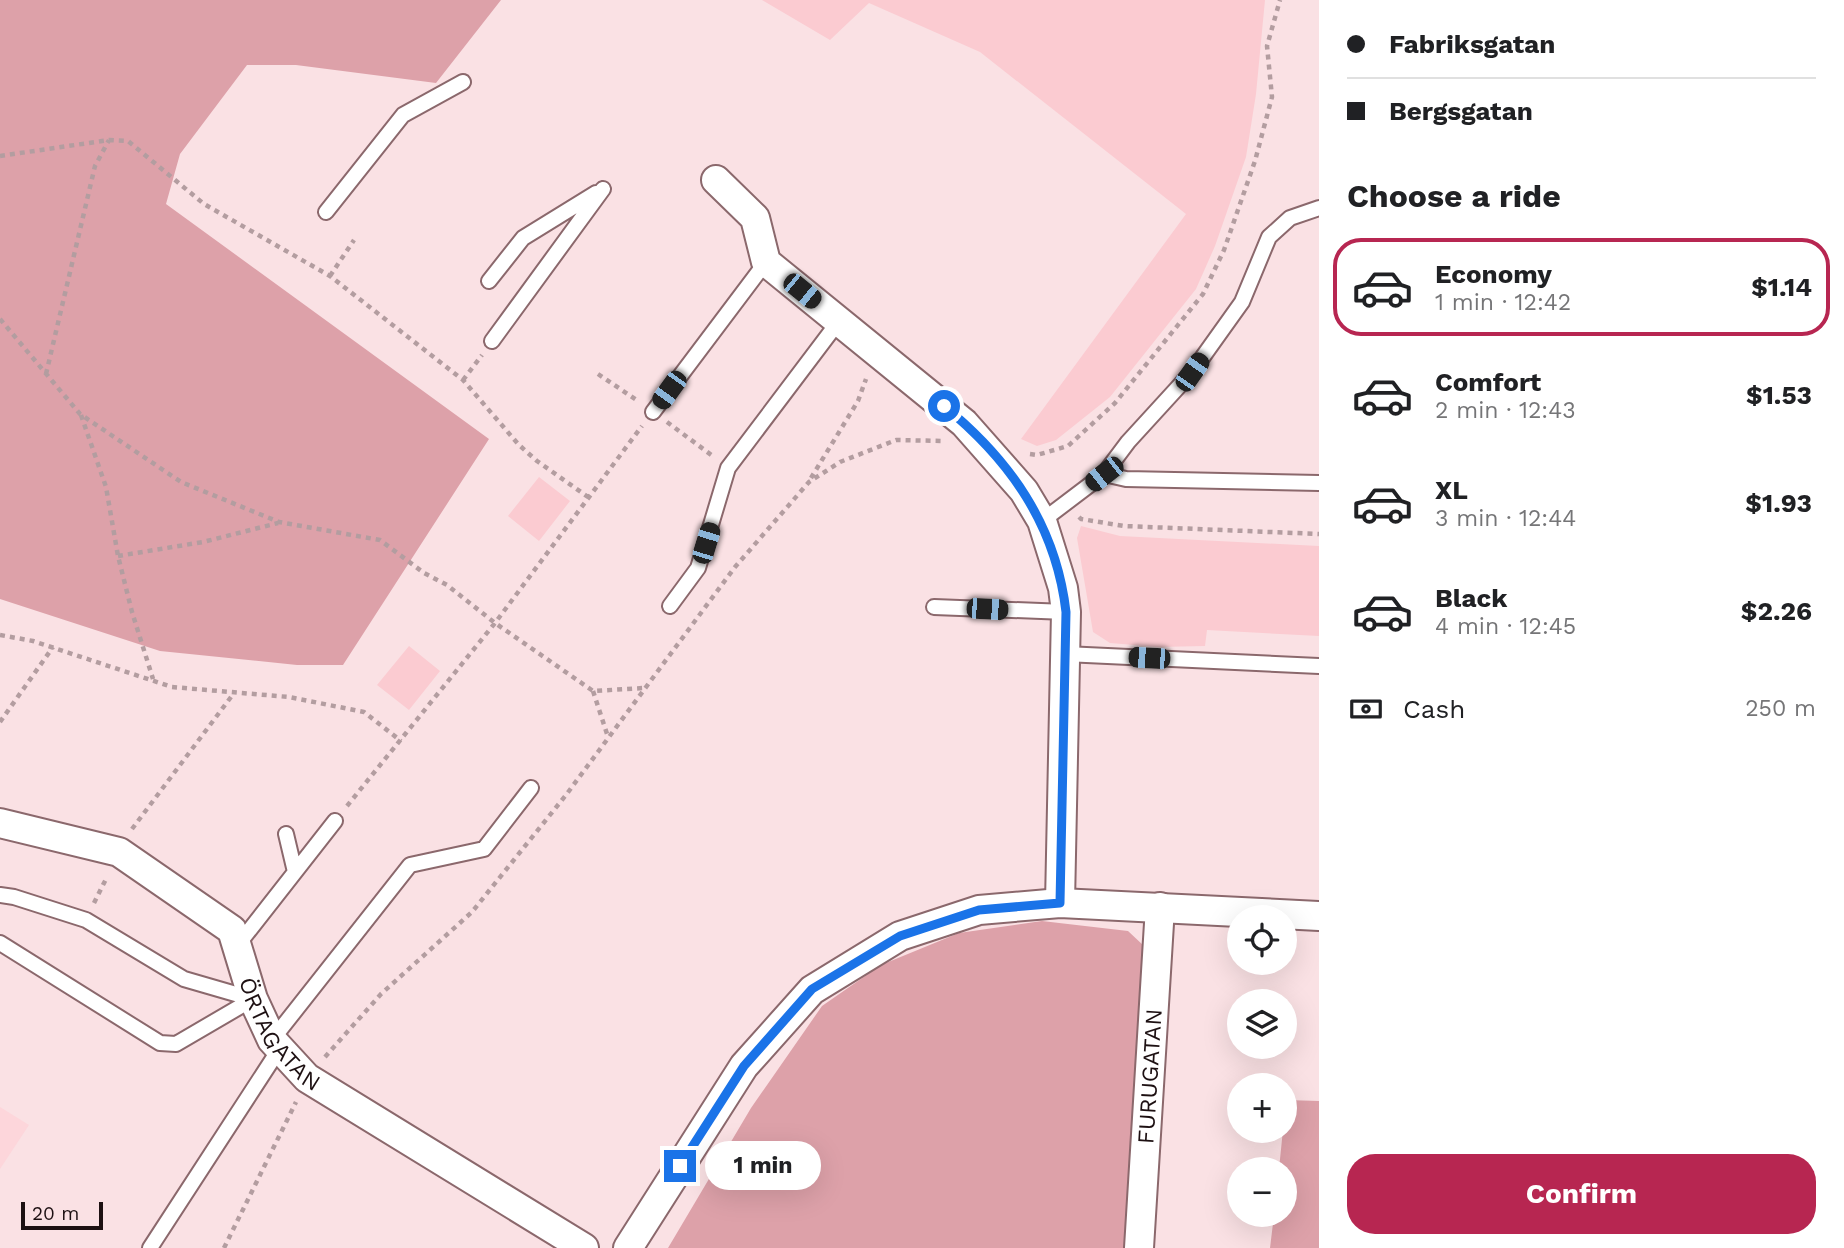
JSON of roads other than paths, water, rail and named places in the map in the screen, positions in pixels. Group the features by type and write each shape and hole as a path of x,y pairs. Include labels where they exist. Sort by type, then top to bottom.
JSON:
{"street":[{"path":"716,180 755,218 766,262 964,423 1004,465 1042,521 1063,588 1066,612 1060,903"},
{"name":"ÖRTAGATAN","path":"0,823 119,852 232,930 253,999 276,1044 307,1078 584,1248"},
{"path":"628,1248 744,1066 812,989 900,936 979,910 1060,903 1319,916"},
{"name":"FURUGATAN","path":"1139,1248 1160,907"}],"lane":[{"path":"326,212 402,115 463,82"},
{"path":"489,281 523,238 603,189 492,341"},
{"path":"1042,521 1104,474 1128,442 1192,372 1242,302 1269,237 1290,218 1319,208"},
{"path":"653,412 766,262"},
{"path":"670,606 698,568 728,468 839,321"},
{"path":"1104,474 1126,479 1319,483"},
{"path":"934,607 1066,612"},
{"path":"1065,654 1319,667"},
{"path":"150,1248 276,1044 410,866 484,849 531,788"},
{"path":"237,946 335,821"},
{"path":"286,834 295,872"},
{"path":"0,895 15,897 86,920 184,979 253,999"},
{"path":"0,943 160,1043 176,1044 253,999"}]}
